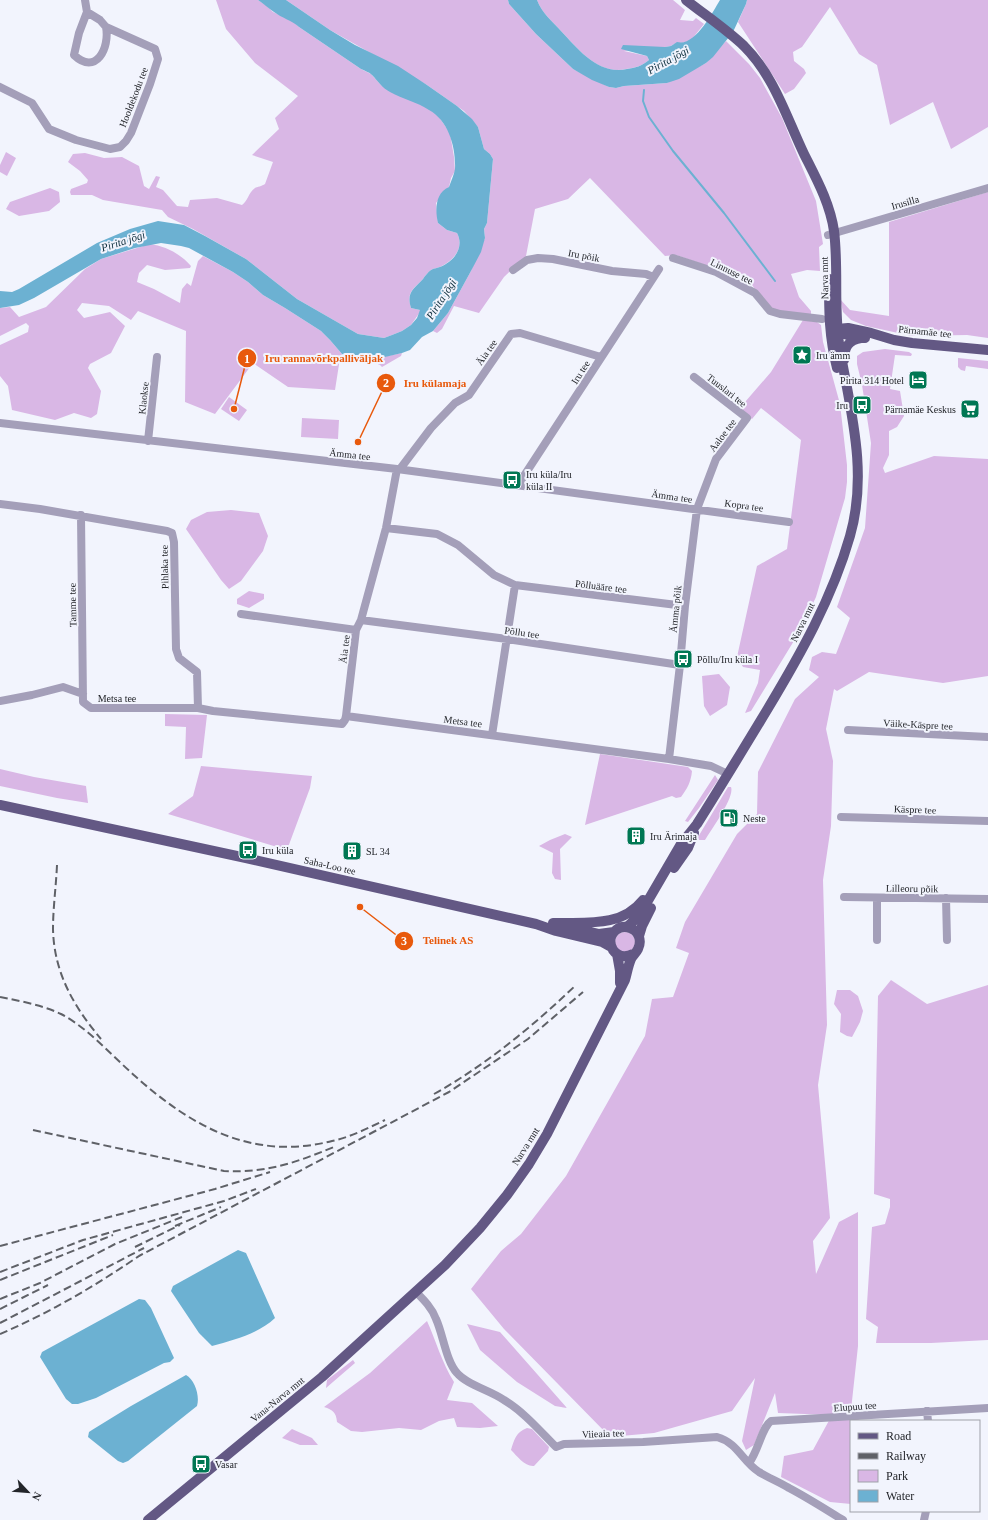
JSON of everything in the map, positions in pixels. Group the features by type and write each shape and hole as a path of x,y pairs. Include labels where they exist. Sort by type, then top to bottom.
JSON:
{"main road":[{"name":"Narva mnt","path":"619,989 620,971 610,939 614,932 620,928 626,927 639,916 681,844 697,824 797,660 824,606 843,559 852,528 859,480 858,456 845,376 830,323 836,298 828,208 783,104 766,73 744,46 688,2"},
{"name":"Narva mnt","path":"831,234 831,345 850,409"},
{"path":"836,298 838,310 844,320 872,333"},
{"path":"830,323 842,334 848,336 894,340"},
{"name":"Pärnamäe tee","path":"830,323 894,340 988,351"},
{"path":"845,376 845,349 848,343 854,339 861,338"},
{"name":"Saha-Loo tee","path":"0,805 246,858 536,924 556,931 602,942 614,951"},
{"name":"Narva mnt","path":"416,1292 445,1265 480,1228 507,1195 529,1164 568,1095 619,989 625,980 633,954 639,948 639,936 644,920 665,883 688,848 697,824"},
{"path":"553,923 602,922 621,917 639,905 656,880 667,868"},
{"name":"Saha-Loo tee","path":"536,924 553,923 598,934 614,932"},
{"path":"626,927 633,930 639,936"},
{"path":"614,951 625,957 633,954"},
{"name":"Vana-Narva mnt","path":"148,1520 322,1377 416,1292"}],"street":[{"path":"85,0 87,12 79,33 74,55 79,60 88,64 95,62 100,58 107,42 106,27"},
{"name":"Hooldekodu tee","path":"0,87 32,103 49,129 76,140 110,149 120,147 131,133 158,59 155,49 106,27 100,20 87,12"},
{"name":"Irusilla","path":"831,234 988,188"},
{"name":"Iru põik","path":"513,270 527,260 538,258 553,259 612,271 646,274 653,277"},
{"name":"Linnuse tee","path":"673,258 716,272 755,293 770,311 830,323"},
{"name":"Iru tee","path":"518,485 658,270"},
{"name":"Äia tee","path":"346,716 356,630 361,620 386,528 398,469 431,428 455,403 469,395 511,334 520,332 602,357"},
{"name":"Klaokse","path":"148,441 157,357"},
{"name":"Tuuslari tee","path":"694,377 747,418"},
{"name":"Aaloe tee","path":"697,509 716,459 747,418"},
{"name":"Ämma tee","path":"0,424 398,469 697,509"},
{"name":"Pihlaka tee","path":"0,504 81,516 172,533 174,542 176,648 179,658 197,672 198,708"},
{"name":"Kopra tee","path":"697,509 789,522"},
{"name":"Ämma põik","path":"669,759 697,509"},
{"name":"Tamme tee","path":"81,516 83,694"},
{"name":"Põlluääre tee","path":"386,528 437,534 458,545 494,575 515,585 685,606"},
{"path":"492,735 515,585"},
{"path":"241,614 356,630"},
{"name":"Põllu tee","path":"361,620 680,665"},
{"name":"Metsa tee","path":"0,701 32,696 63,687 83,694 83,702 91,708 198,708 213,711 342,724 346,716 669,759 711,766 728,774"},
{"name":"Väike-Käspre tee","path":"848,730 988,737"},
{"name":"Käspre tee","path":"841,817 988,821"},
{"name":"Lilleoru põik","path":"844,897 988,899"},
{"name":"Lilleoru põik","path":"877,940 878,898"},
{"name":"Lilleoru põik","path":"946,898 946,940"},
{"name":"Viieaia tee","path":"416,1292 431,1308 437,1319 450,1363 460,1377 505,1400 528,1419 556,1448 564,1444 643,1442 717,1437 726,1439 748,1463 758,1471 843,1520"},
{"name":"Elupuu tee","path":"748,1463 754,1457 766,1426 771,1421 988,1408"},
{"path":"927,1411 928,1420"}],"green space":[{"path":"216,0 258,0 273,12 293,21 299,27 361,69 371,74 389,91 410,99 431,110 439,117 450,133 455,171 451,178 449,187 436,203 438,223 447,230 457,233 460,244 459,249 453,258 440,267 430,271 414,288 410,294 411,308 420,310 420,312 411,325 402,331 384,338 358,334 297,299 246,259 193,229 168,217 162,210 103,200 92,195 71,195 71,189 87,183 88,180 80,171 68,162 73,154 85,153 104,158 122,157 139,166 144,186 149,189 156,176 160,177 156,187 163,190 177,206 188,207 190,200 217,198 242,205 255,188 265,184 273,162 252,155 279,129 275,118 298,96 255,63 226,29"},
{"path":"286,0 508,0 509,4 536,34 573,69 609,87 616,88 624,86 667,83 706,63 726,41 749,64 760,78 782,118 816,201 823,244 819,247 820,271 807,270 791,274 799,297 811,311 811,314 780,313 765,304 746,276 727,271 725,272 676,255 665,256 590,178 568,199 535,209 526,256 504,277 479,313 454,306 442,329 437,333 433,331 448,313 471,271 485,238 484,229 487,223 493,159 484,149 478,127 464,111 427,85 330,30"},
{"path":"537,0 673,0 685,10 680,20 693,21 696,18 704,24 692,39 687,42 665,47 624,51 647,56 649,60 644,64 629,69 616,70 598,65 582,53 548,17"},
{"path":"747,0 988,0 988,127 951,149 933,102 890,125 877,65 859,54 830,7 802,47 793,52 794,61 804,69 806,73 794,89 785,94 738,22"},
{"path":"6,152 16,158 7,176 0,172 0,165"},
{"path":"50,188 59,192 60,202 49,211 19,216 6,209 10,202"},
{"path":"988,192 988,338 967,335 912,336 866,326 851,320 843,312 840,299 850,310 889,316 889,222"},
{"path":"150,244 172,251 191,266 190,268 165,270 147,265 139,273 137,282 180,303 182,289 187,283 191,286 198,261 203,256 233,272 263,295 321,331 330,340 342,354 335,390 288,387 253,363 215,414 185,402 186,331 138,311 131,320 109,306 82,303 77,310 84,318 110,312 125,326 111,353 90,364 88,368 101,391 97,414 91,418 74,413 55,420 12,410 8,386 0,376 0,345 28,332 29,326 26,323 0,336 0,308 10,307 19,317 46,307 85,269 101,259"},
{"path":"803,320 817,322 821,325 823,342 840,404 847,465 845,498 816,597 800,631 751,711 745,713 758,683 760,670 743,667 737,657 757,566 787,549 801,440 761,408 752,419 739,409 771,372"},
{"path":"885,349 909,352 912,354 911,356 895,355 890,389 900,391 904,416 897,427 889,431 889,455 883,468 885,473 934,456 988,459 988,676 943,683 869,672 837,691 834,689 826,729 833,761 831,826 823,880 827,1025 818,1085 830,1218 813,1241 816,1274 839,1222 858,1212 858,1346 851,1410 859,1420 850,1420 850,1504 830,1502 781,1477 784,1456 813,1450 832,1415 778,1413 775,1393 754,1445 746,1450 742,1441 755,1378 732,1411 654,1433 610,1437 504,1329 471,1289 501,1251 521,1234 566,1176 645,1036 652,999 673,997 689,953 676,948 685,922 737,834 757,814 758,772 795,699 819,677 809,670 812,657 822,652 836,654 850,618 837,607 865,528 871,443 862,385 857,364 857,356 863,352"},
{"path":"402,353 401,356 382,367 373,362 373,359"},
{"path":"958,358 988,361 988,369 966,366 965,371 961,370 958,367"},
{"path":"229,397 247,410 239,421 221,409"},
{"path":"302,418 339,420 338,439 301,437"},
{"path":"231,510 259,513 268,536 263,551 241,581 229,589 221,580 186,529 191,520 207,512"},
{"path":"249,591 264,594 264,599 249,608 237,604 237,599"},
{"path":"719,674 730,687 727,705 710,716 704,706 702,676"},
{"path":"165,714 207,715 202,758 185,759 186,727 165,726"},
{"path":"600,754 688,767 692,771 691,779 681,797 676,798 672,796 585,825"},
{"path":"201,766 312,776 310,788 287,850 168,814 193,796"},
{"path":"0,769 34,777 86,786 88,803 0,786"},
{"path":"715,775 718,780 688,822 685,821"},
{"path":"728,787 731,787 731,792 726,806 705,840 699,840 698,837"},
{"path":"565,834 572,837 560,849 561,880 555,879 552,873 553,853 539,846"},
{"path":"625,932 632,935 635,942 632,949 625,952 618,949 615,942 618,935"},
{"path":"891,980 927,1004 988,985 988,1340 931,1343 876,1343 878,1327 866,1319 872,1227 885,1224 890,1207 890,1199 874,1194 878,996"},
{"path":"837,990 850,990 858,996 863,1011 860,1022 852,1037 840,1032 841,1014 834,1004"},
{"path":"427,1321 454,1382 447,1400 472,1403 498,1426 480,1428 457,1427 454,1418 439,1421 421,1430 399,1428 362,1432 351,1431 337,1422 334,1412 324,1407 370,1373"},
{"path":"467,1324 500,1332 567,1408 555,1406 517,1382 480,1350"},
{"path":"353,1360 355,1363 326,1388 327,1380"},
{"path":"527,1428 532,1429 549,1447 548,1451 534,1466 524,1463 511,1450 514,1440 518,1434"},
{"path":"292,1429 312,1438 318,1445 300,1445 282,1438"}],"water":[{"name":"Pirita jõgi","path":"258,0 286,0 330,30 355,45 398,66 427,85 457,106 472,119 478,127 484,149 493,159 487,223 484,229 485,238 481,252 448,313 433,331 422,337 410,350 402,353 368,361 350,358 342,354 321,331 263,295 233,272 189,248 161,243 135,248 101,259 34,298 19,305 0,308 0,291 12,292 19,289 97,243 130,229 158,221 184,225 246,259 297,299 358,334 384,338 402,331 411,325 417,318 420,310 411,308 410,294 430,271 445,265 453,258 459,249 460,244 457,233 447,230 438,223 437,218 437,202 441,193 449,187 455,169 454,152 450,136 446,128 442,121 429,110 387,90 370,73 361,69"},
{"name":"Pirita jõgi","path":"508,0 537,0 548,17 582,53 598,65 617,70 636,67 649,60 647,56 621,49 623,45 665,47 671,46 677,42 684,42 690,39 702,28 720,0 747,0 733,32 713,57 706,63 679,79 667,83 624,86 616,88 609,87 592,80 573,69 536,34 509,4"},
{"path":"238,1250 246,1253 275,1318 268,1324 253,1332 237,1339 212,1346 199,1333 171,1291 173,1286"},
{"path":"139,1299 145,1300 151,1308 174,1358 170,1362 164,1363 96,1398 78,1404 72,1404 66,1399 40,1357 42,1352"},
{"path":"186,1375 192,1381 196,1389 198,1398 197,1406 128,1461 123,1463 118,1461 88,1437 89,1432 92,1430"}],"waterway":[{"path":"644,90 643,101 649,117 673,151 724,213 775,281"}],"railway":[{"path":"57,865 53,913 54,945 57,960 67,988 74,1002 101,1039"},
{"path":"434,1094 490,1058 526,1030 576,985"},
{"path":"0,1334 71,1298 106,1278 139,1256 449,1092 528,1039 583,992"},
{"path":"0,997 46,1008 61,1014 90,1034 135,1076 179,1110 202,1124 225,1135 250,1143 276,1146 303,1146 346,1137 385,1120"},
{"path":"33,1130 224,1171 268,1169 306,1158 334,1147"},
{"path":"0,1246 215,1189 270,1172"},
{"path":"0,1272 83,1240 224,1201 256,1189"},
{"path":"175,1226 221,1207"},
{"path":"0,1299 40,1283 115,1244 182,1217"},
{"path":"135,1247 180,1225"},
{"path":"0,1280 113,1235"},
{"path":"0,1323 144,1248"},
{"path":"0,1309 48,1285"}],"place":[{"name":"Iru ämm","path":"802,355"},
{"name":"Pirita 314 Hotel","path":"918,380"},
{"name":"Iru","path":"862,405"},
{"name":"Iru rannavõrkpalliväljak","path":"234,409"},
{"name":"Pärnamäe Keskus","path":"970,409"},
{"name":"Iru külamaja","path":"358,442"},
{"name":"Iru küla/Iru küla II","path":"512,480"},
{"name":"Põllu/Iru küla I","path":"683,659"},
{"name":"Neste","path":"729,818"},
{"name":"Iru Ärimaja","path":"636,836"},
{"name":"Iru küla","path":"248,850"},
{"name":"SL 34","path":"352,851"},
{"name":"Telinek AS","path":"360,907"},
{"name":"Vasar","path":"201,1464"}]}
